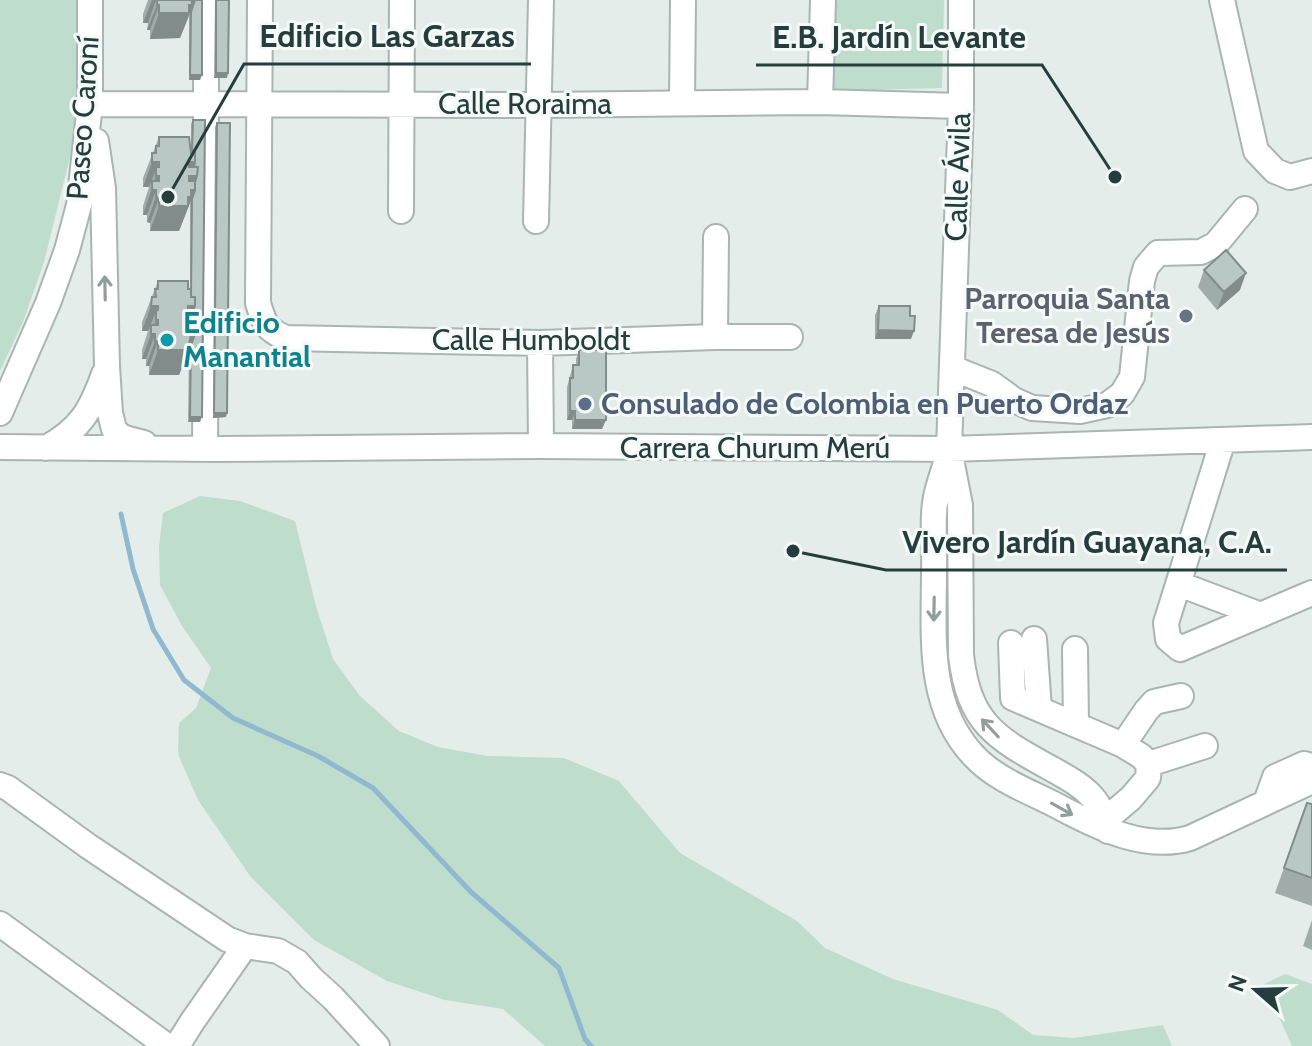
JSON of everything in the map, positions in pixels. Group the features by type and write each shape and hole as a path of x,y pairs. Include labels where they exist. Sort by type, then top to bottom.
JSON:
{"street":[{"name":"Paseo Caroní","path":"0,413 48,303 79,205 90,104 90,0"},
{"path":"202,449 206,0"},
{"path":"260,0 260,103"},
{"path":"401,211 402,0"},
{"path":"536,221 541,0"},
{"path":"682,102 683,0"},
{"path":"820,102 823,0"},
{"name":"Calle Ávila","path":"961,0 961,106 949,449 935,503 935,670 947,716 965,746 987,768 1106,826 1148,841 1177,842 1190,838 1312,781"},
{"path":"1222,0 1256,151 1275,171 1290,177 1312,171"},
{"name":"Calle Roraima","path":"90,104 820,102 961,106"},
{"name":"Calle Humboldt","path":"260,103 258,303 263,321 273,333 286,338 540,343 790,337"},
{"path":"90,104 103,188 107,366 114,429 125,438 143,443 202,449"},
{"path":"952,368 992,384 1014,400 1032,408 1080,411 1107,405 1122,394 1132,377 1146,267 1158,253 1201,252 1216,244 1245,209"},
{"path":"715,337 716,237"},
{"path":"540,343 541,446"},
{"path":"0,386 27,353"},
{"path":"46,448 77,426 90,408 107,366"},
{"name":"Carrera Churum Merú","path":"202,449 541,446 949,449 1312,437"},
{"path":"1223,440 1166,623 1168,639 1180,649 1312,593"},
{"path":"0,447 202,449"},
{"path":"1179,584 1261,615"},
{"path":"1022,641 1011,696 1123,745 1149,764 1148,778 1106,826"},
{"path":"1075,649 1076,725"},
{"path":"1123,745 1154,702 1181,696"},
{"path":"1149,764 1205,746"},
{"path":"1266,802 1275,777 1304,764 1312,766"},
{"path":"0,785 227,939 245,946 271,948 297,962 377,1046"},
{"path":"0,924 167,1046"},
{"path":"177,1046 245,946"}],"green space":[{"path":"0,0 77,0 77,108 71,153 44,262 23,322 0,371"},
{"path":"833,0 944,0 942,88 829,91"},
{"path":"200,496 240,501 295,521 333,659 360,696 399,731 438,747 488,756 564,758 619,781 680,853 797,921 825,948 893,979 998,1010 1033,1035 1074,1038 1163,1025 1172,1046 545,1046 503,1009 445,1000 387,981 314,940 250,876 198,800 178,754 179,723 196,708 211,668 182,626 160,585 159,547 163,513"},
{"path":"1285,974 1312,984 1312,1046 1292,1046 1264,984"}],"building":[{"path":"157,0 192,0 192,5 189,5 189,13 159,13"},
{"path":"195,0 202,0 202,75 190,75 191,12"},
{"path":"216,0 229,0 228,73 216,73"},
{"path":"193,120 205,120 202,417 190,417 191,345 197,320 197,311 193,310 195,297 191,297 192,199 198,167 194,167 195,153 192,153"},
{"path":"217,123 230,123 227,413 214,413"},
{"path":"159,137 189,137 195,162 189,162 189,167 198,167 197,176 189,176 189,181 195,181 195,190 191,190 188,206 159,206 156,190 152,190 152,181 159,181 156,167 159,167 159,162 152,162 152,153 156,153"},
{"path":"1226,250 1246,273 1224,292 1204,270"},
{"path":"158,281 188,281 191,297 195,297 195,306 188,306 188,310 197,311 197,320 188,320 188,325 195,325 195,334 191,334 188,350 158,350 155,334 151,334 151,325 158,325 158,306 151,306"},
{"path":"879,306 910,306 910,316 915,316 914,331 878,330"},
{"name":"Consulado de Colombia en Puerto Ordaz","path":"579,350 606,350 606,420 575,420 575,411 570,411 570,378 573,378 573,365 579,365"},
{"path":"1307,803 1312,804 1312,878 1284,868"}],"waterway":[{"path":"121,514 133,569 153,629 184,680 233,718 318,756 373,788 471,892 559,968 585,1039 591,1046"}],"place":[{"name":"E.B. Jardín Levante","path":"1115,177"},
{"name":"Edificio Las Garzas","path":"168,197"},
{"name":"Parroquia Santa Teresa de Jesús","path":"1186,316"},
{"name":"Edificio Manantial","path":"167,340"},
{"name":"Consulado de Colombia en Puerto Ordaz","path":"585,404"},
{"name":"Vivero Jardín Guayana, C.A.","path":"793,551"}]}
